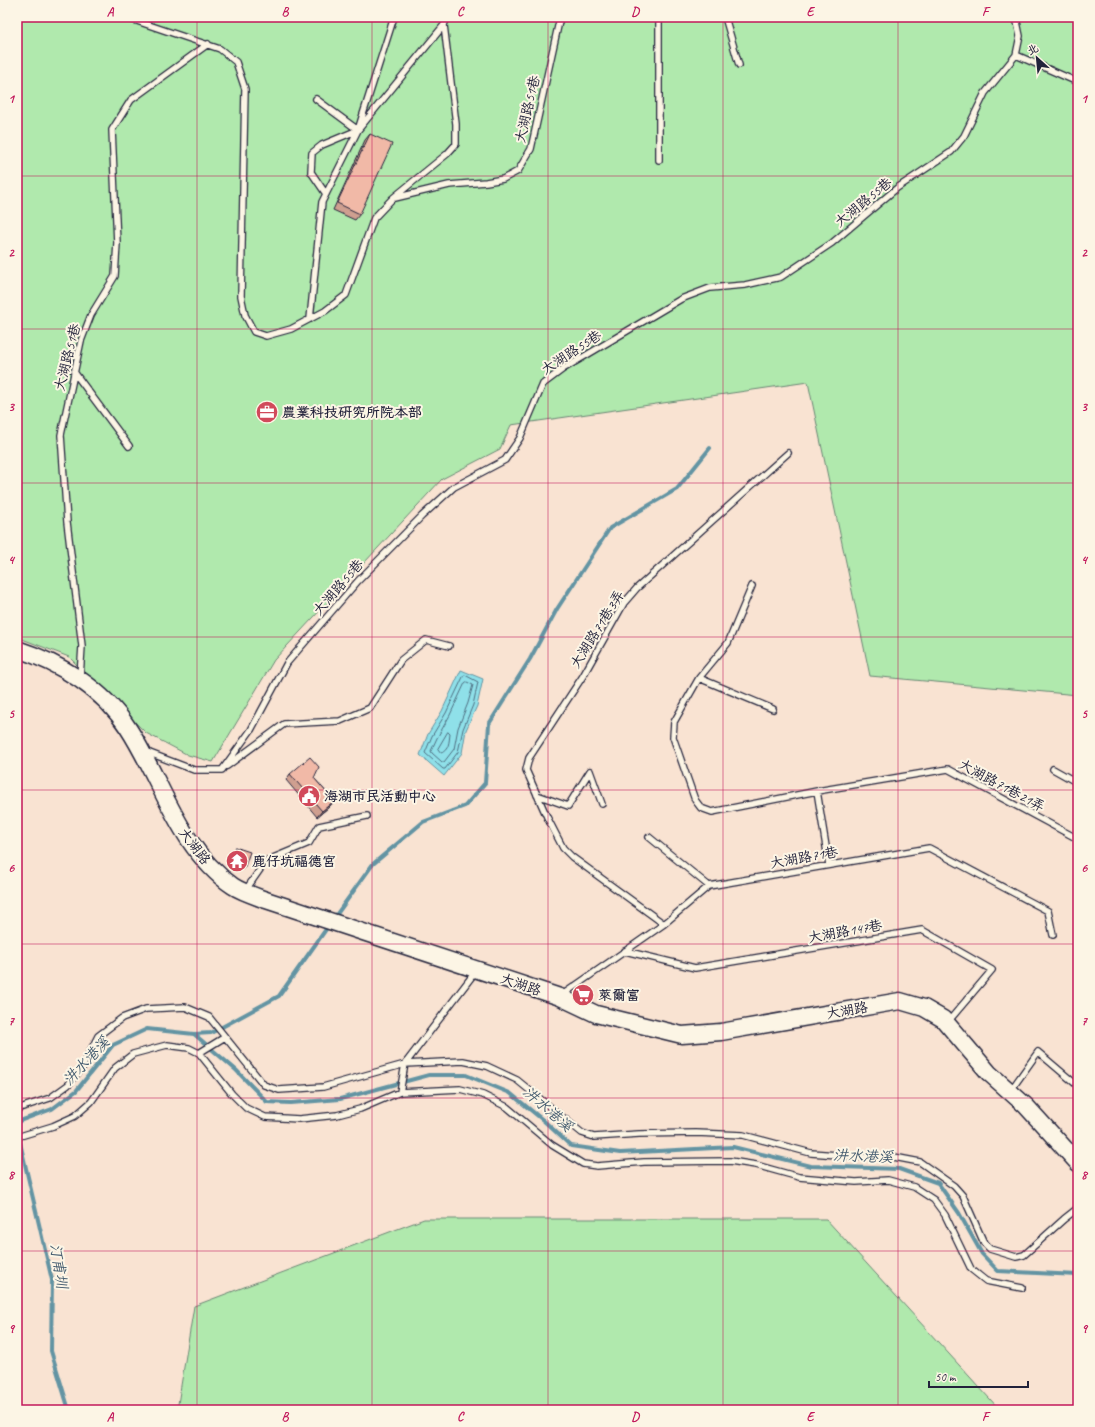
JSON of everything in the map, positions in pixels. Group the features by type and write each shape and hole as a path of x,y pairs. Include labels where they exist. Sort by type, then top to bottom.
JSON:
{"street":[{"name":"大湖路","path":"17,649 38,656 80,679 108,704 128,728 181,827 206,862 233,886 266,900 560,996 596,1014 682,1035 721,1032 900,1001 924,1008 943,1019 990,1073 1026,1106 1078,1163"}],"lane":[{"path":"125,17 208,44 220,49 236,62 245,89 241,296 245,315 254,332 266,336 291,329 325,311 346,295 374,218 392,198 447,154 456,144 456,124 444,25"},
{"path":"310,319 322,202 358,130 394,17"},
{"path":"326,194 311,172 312,153 322,145 358,130 444,25 447,17"},
{"name":"大湖路51巷","path":"392,198 448,185 503,179 518,171 531,149 560,17"},
{"path":"659,17 659,160"},
{"path":"725,17 739,65"},
{"name":"大湖路55巷","path":"222,770 251,730 288,663 358,581 422,516 454,488 505,460 520,438 543,384 563,369 681,299 710,288 745,285 781,277 832,243 897,188 951,152 964,136 985,93 1016,55 1020,36 1016,17"},
{"name":"大湖路51巷","path":"80,679 82,646 67,522 61,435 81,341 91,315 115,276 117,244 112,130 131,100 208,44"},
{"path":"1016,55 1073,80 1078,79"},
{"path":"316,99 358,130"},
{"path":"74,372 129,446"},
{"name":"大湖路71巷3弄","path":"664,924 572,857 563,848 526,770 529,758 583,676 624,603 637,588 788,453"},
{"name":"大湖路71巷21弄","path":"752,586 728,643 699,678 674,722 673,737 695,800 701,808 712,812 817,791 948,769 1078,839"},
{"path":"139,748 194,770 222,770 284,724 340,721 370,708 401,660 426,640 449,646"},
{"path":"699,678 773,709"},
{"path":"1053,769 1078,784"},
{"path":"537,795 568,806 590,771 602,804"},
{"path":"817,791 829,865"},
{"path":"245,891 266,861 309,843 319,826 367,816"},
{"path":"560,996 664,924 709,886 649,837"},
{"name":"大湖路71巷","path":"709,886 929,848 1048,911 1053,935"},
{"name":"大湖路147巷","path":"625,951 695,968 922,930 992,970 946,1023"},
{"path":"400,1092 405,1064 478,969"},
{"path":"17,1109 50,1098 68,1085 82,1068 98,1036 122,1018 146,1009 185,1007 209,1018 264,1084 279,1090 323,1088 405,1064 463,1061 487,1066 517,1080 582,1133 594,1137 639,1134 696,1133 743,1135 811,1153 864,1157 894,1157 920,1162 954,1186 963,1196 984,1243 990,1249 1016,1257 1024,1255 1078,1208"},
{"path":"199,1053 225,1037"},
{"path":"17,1137 53,1126 75,1116 91,1102 115,1068 133,1054 167,1045 189,1048 199,1053 232,1094 246,1108 265,1117 299,1120 337,1115 360,1109 400,1092 460,1089 483,1094 507,1107 552,1145 583,1164 598,1166 644,1162 730,1161 756,1165 799,1177 856,1182 888,1180 914,1187 934,1200 945,1215 971,1269 986,1282 1022,1288"},
{"path":"1010,1092 1038,1052 1078,1086"}],"green space":[{"name":"農業科技研究所院本部","path":"17,17 1078,17 1078,695 870,676 808,382 511,425 500,449 442,479 274,660 213,762 188,755 146,733 69,657 17,637"},
{"path":"424,1219 826,1219 1000,1410 177,1410 194,1306"}],"water":[{"path":"461,670 483,679 477,706 466,730 462,753 444,776 420,755 428,734 442,711"}],"building":[{"path":"370,134 392,144 360,214 337,203"},
{"path":"310,757 319,767 314,778 334,801 322,811 290,774"},
{"path":"235,847 250,852 245,866 230,861"}],"waterway":[{"path":"334,918 373,864 423,822 465,806 485,783 489,724 530,659 557,609 610,528 677,489 710,448"},
{"path":"194,1034 211,1033 279,996 329,925"},
{"name":"汫水港溪","path":"17,1122 52,1109 76,1091 113,1045 147,1029 194,1034 236,1070 267,1102 291,1103 340,1099 429,1075 466,1075 510,1093 571,1146 620,1153 733,1147 811,1166 899,1169 938,1183 959,1213 982,1254 998,1271 1078,1275"},
{"name":"汀甫圳","path":"17,1126 52,1280 51,1351 69,1410"}],"place":[{"name":"農業科技研究所院本部","path":"267,412"},
{"name":"海湖市民活動中心","path":"309,796"},
{"name":"鹿仔坑福德宮","path":"237,861"},
{"name":"萊爾富","path":"583,995"}]}
